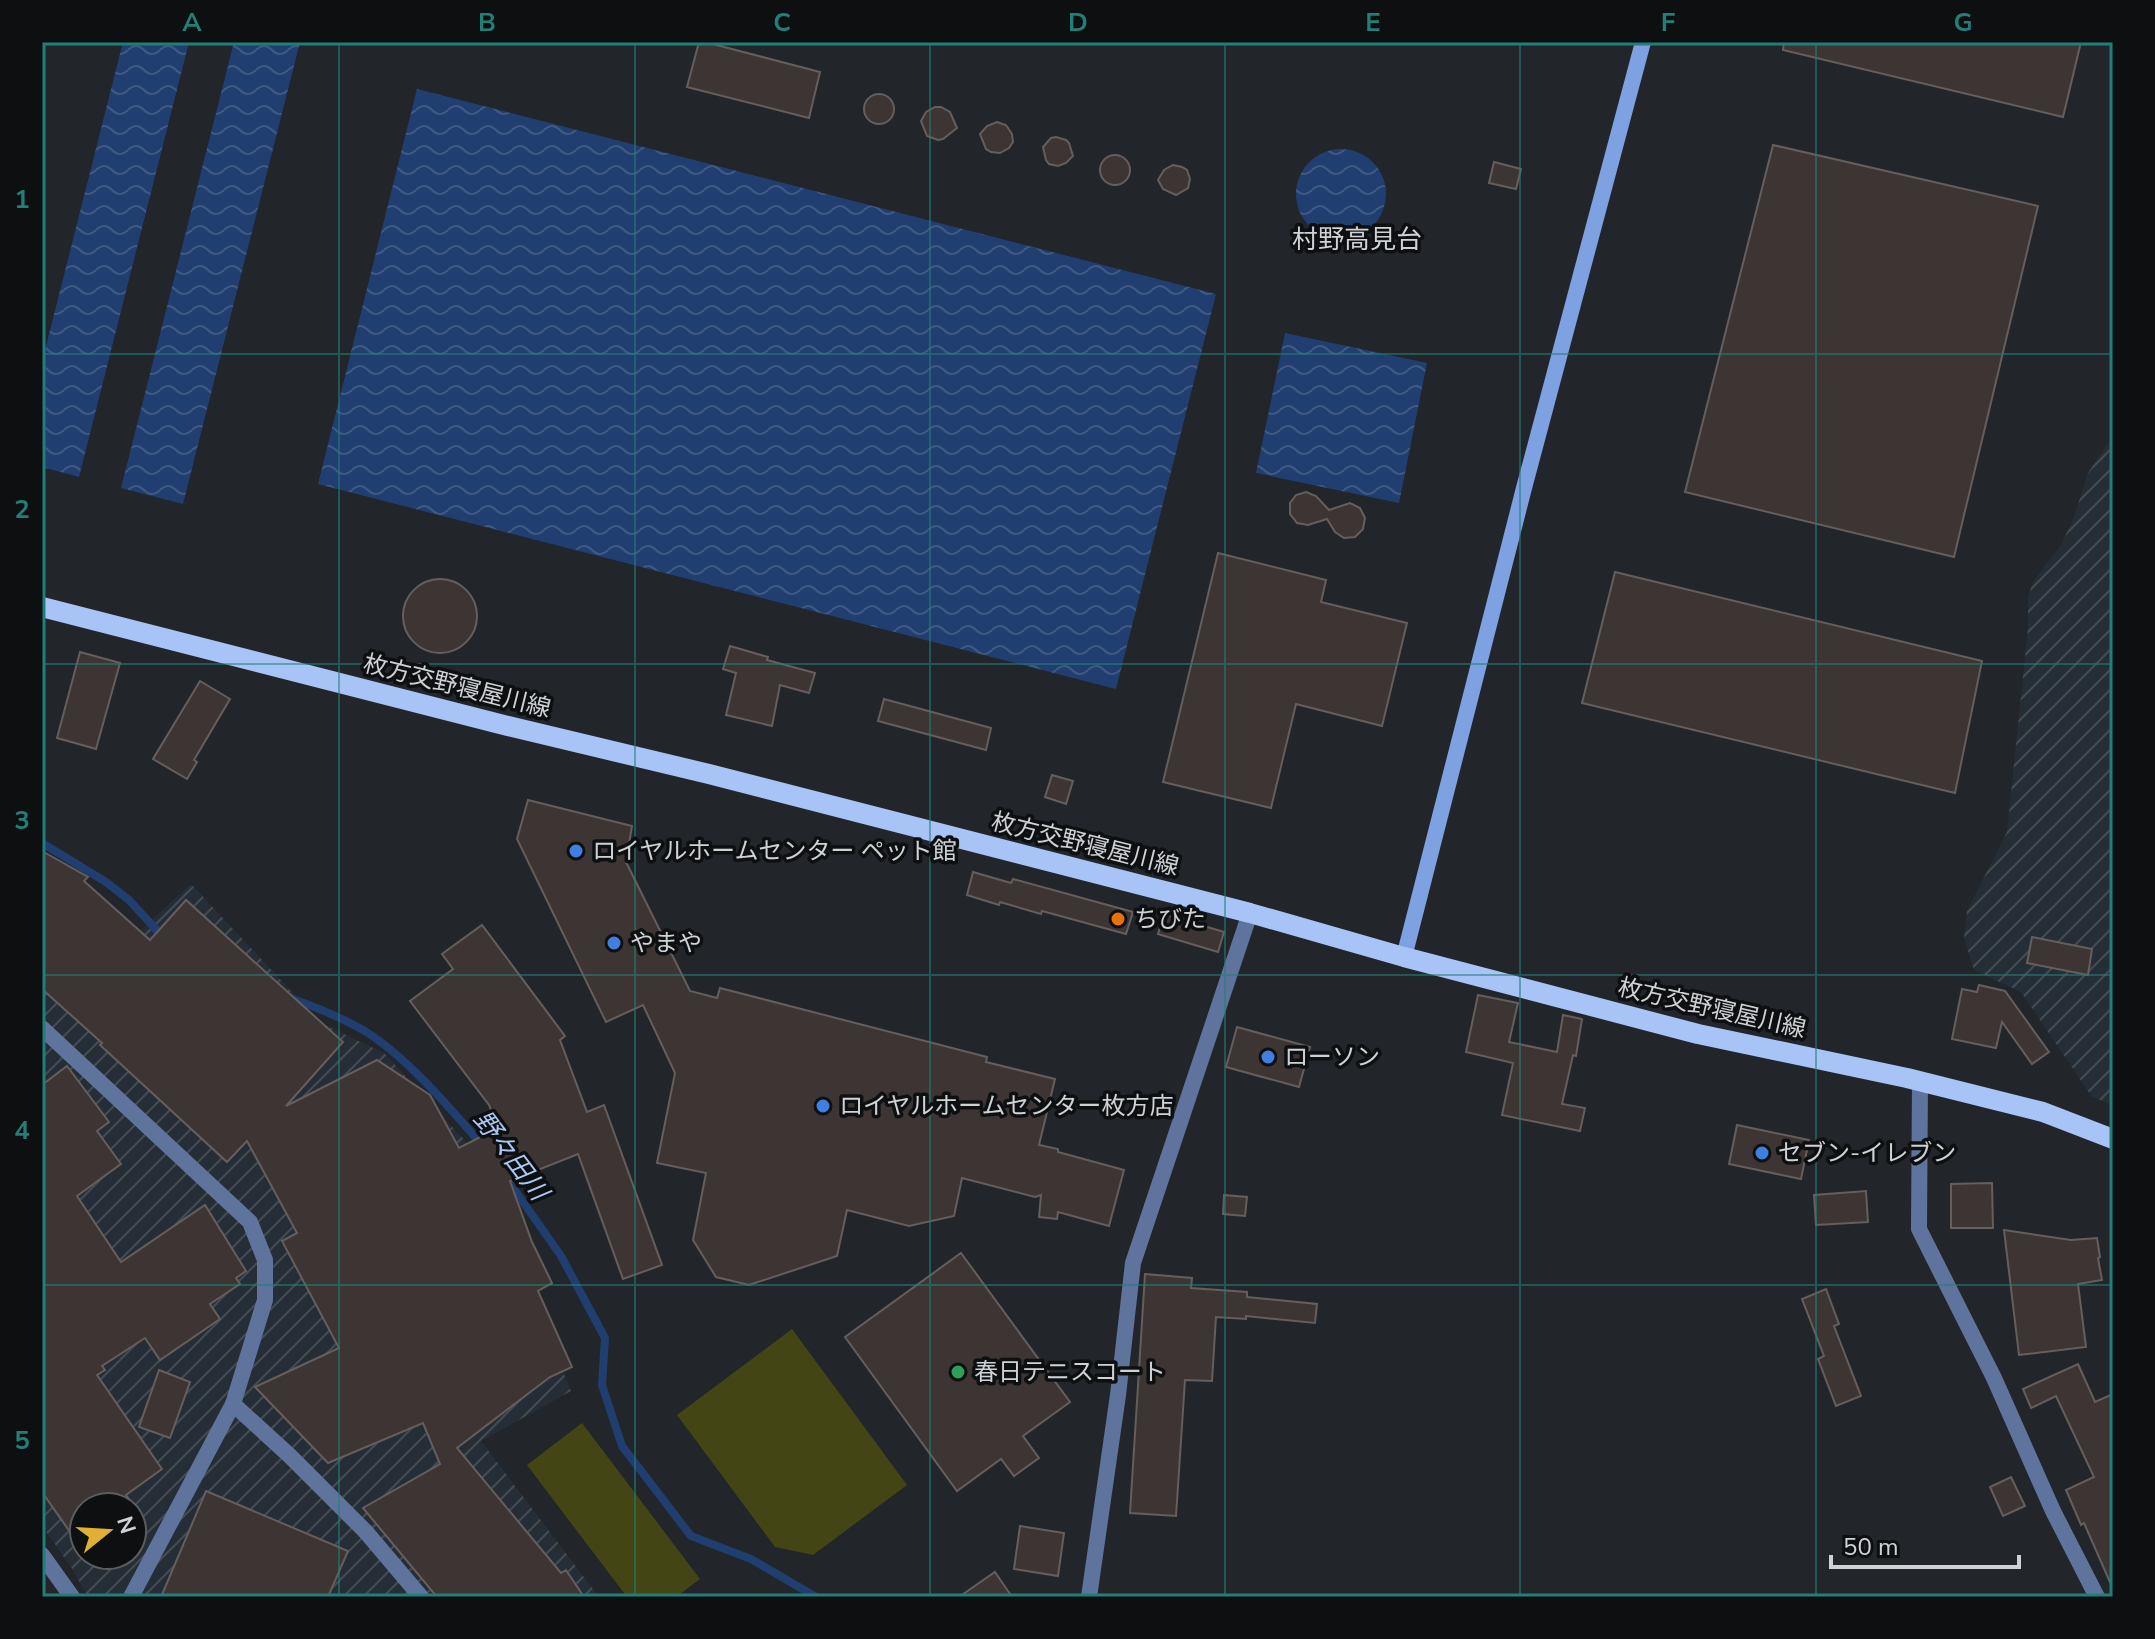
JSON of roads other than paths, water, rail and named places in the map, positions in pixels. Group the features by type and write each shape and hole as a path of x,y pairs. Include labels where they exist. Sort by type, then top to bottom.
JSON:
{"main road":[{"name":"枚方交野寝屋川線","path":"42,607 1250,913 1698,1034 1920,1081 2043,1112 2113,1139"}],"street":[{"path":"1404,957 1524,488 1643,42"},
{"path":"1089,1597 1133,1263 1250,913"},
{"path":"42,1028 250,1222 265,1260 265,1300 233,1404 131,1597"},
{"path":"1920,1081 1919,1229 1994,1378 2053,1511 2097,1597"},
{"path":"233,1404 366,1532 421,1597"},
{"path":"42,1555 72,1597"}],"water":[{"path":"123,42 189,42 79,477 42,467 42,362"},
{"path":"234,42 300,42 183,504 121,488"},
{"path":"417,89 1216,294 1116,689 318,484"},
{"path":"1341,149 1358,152 1373,162 1383,177 1386,194 1383,211 1373,226 1358,236 1341,239 1324,236 1309,226 1299,211 1296,194 1299,177 1309,162 1324,152"},
{"path":"1285,333 1427,363 1399,503 1256,473"}],"waterway":[{"name":"野々田川","path":"42,843 106,882 129,900 163,937"},
{"name":"野々田川","path":"290,998 346,1021 395,1053 482,1145"},
{"name":"野々田川","path":"507,1179 561,1256 605,1338 602,1385 622,1446 691,1536 751,1559 816,1597"}],"place":[{"name":"ロイヤルホームセンター ペット館","path":"576,851"},
{"name":"ちびた","path":"1118,919"},
{"name":"やまや","path":"614,943"},
{"name":"ローソン","path":"1268,1057"},
{"name":"ロイヤルホームセンター枚方店","path":"823,1106"},
{"name":"セブン-イレブン","path":"1762,1153"},
{"name":"春日テニスコート","path":"958,1372"}],"district":[{"name":"村野高見台","path":"1357,239"}]}
